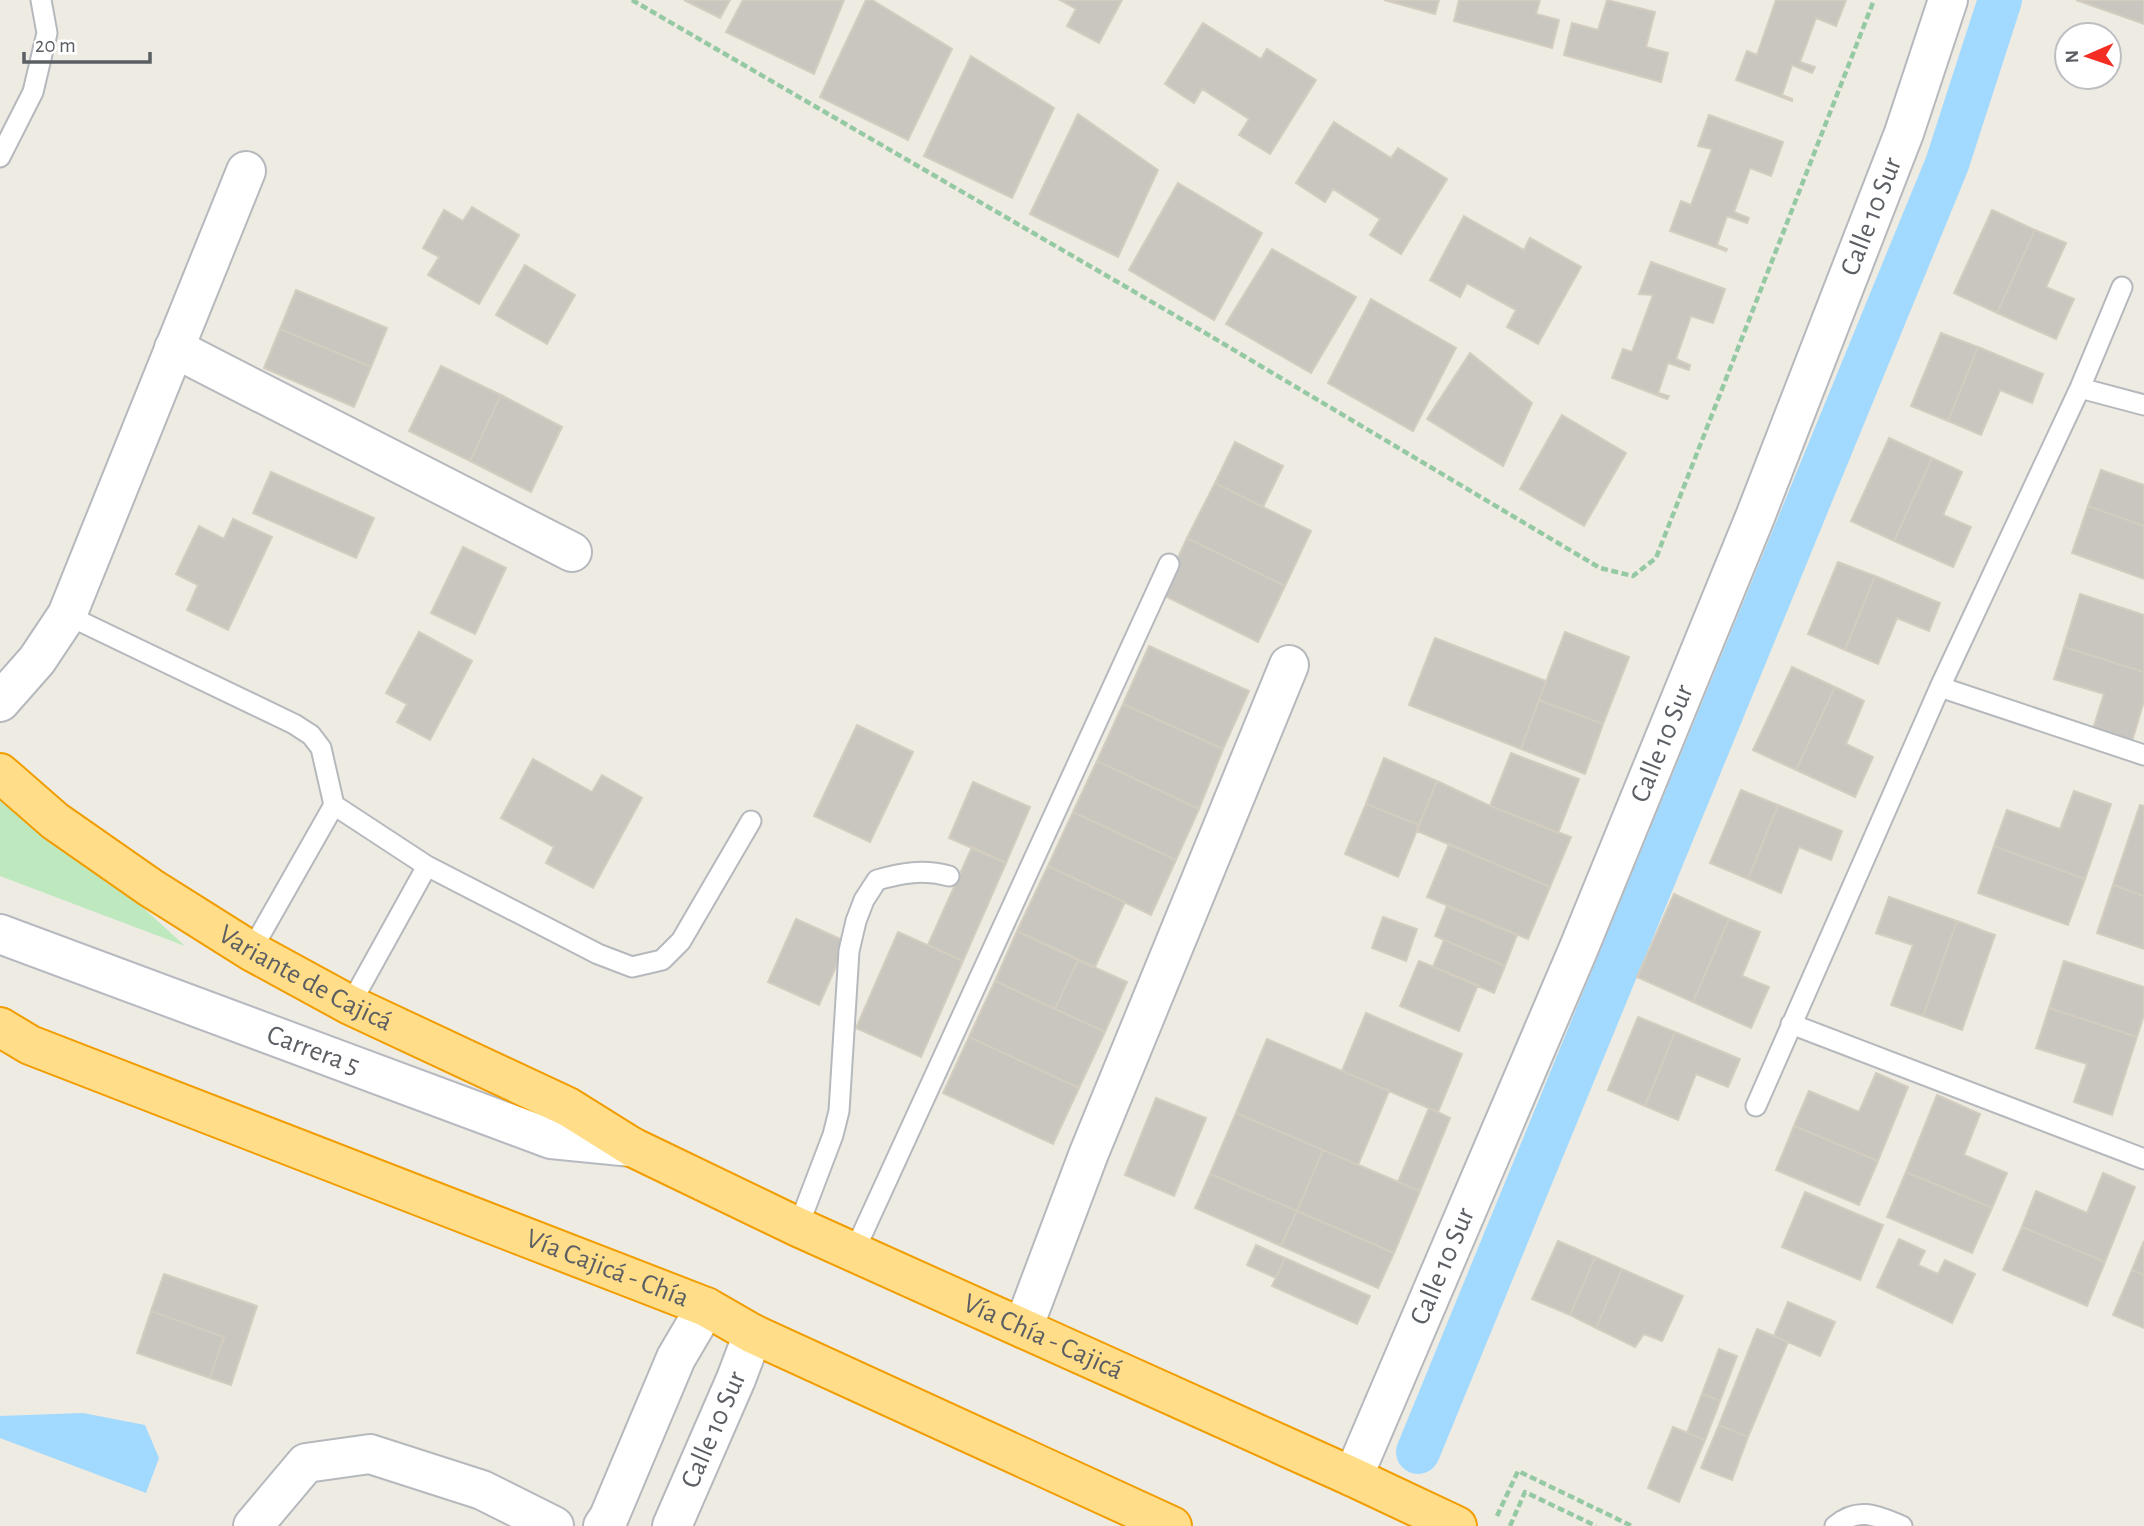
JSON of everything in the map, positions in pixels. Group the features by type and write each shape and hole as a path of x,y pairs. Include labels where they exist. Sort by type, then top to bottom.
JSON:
{"highway":[{"name":"Variante de Cajicá","path":"0,773 55,821 152,888 251,951 351,1005 568,1107 632,1147"},
{"name":"Vía Cajicá - Chía","path":"10,1038 706,1307 753,1334 1172,1526"},
{"name":"Vía Chía - Cajicá","path":"632,1147 798,1227 1457,1526"}],"street":[{"name":"Calle 10 Sur","path":"1353,1478 1578,950 1755,517 1904,133 1948,0"},
{"path":"0,702 37,660 67,615 246,171"},
{"path":"174,348 572,552"},
{"path":"1023,1328 1089,1153 1289,665"},
{"name":"Carrera 5","path":"2,935 551,1139 632,1147"},
{"path":"603,1526 676,1358 706,1307"},
{"name":"Calle 10 Sur","path":"672,1526 753,1334"},
{"path":"253,1526 306,1463 370,1454 482,1490 554,1526"}],"lane":[{"path":"0,157 33,92 47,33 41,0"},
{"path":"1756,1106 1940,687 2080,388 2122,287"},
{"path":"2080,388 2144,405"},
{"path":"854,1252 1169,564"},
{"path":"67,615 293,724 311,735 321,748 334,806 251,951"},
{"path":"1940,687 2144,755"},
{"path":"334,806 428,866 598,954 632,967 662,960 681,941 751,821"},
{"path":"351,1005 428,866"},
{"path":"798,1227 833,1135 839,1111 849,951 864,900 877,880 901,873 932,872 949,876"},
{"path":"1791,1024 2144,1159"},
{"path":"1835,1526 1856,1515 1874,1514 1902,1526"}],"path":[{"path":"632,0 1207,334 1600,568 1633,576 1656,558 1874,0"},
{"path":"1492,1526 1518,1471 1632,1526"},
{"path":"1510,1526 1525,1492 1596,1526"}],"green space":[{"path":"0,777 185,946 0,876"}],"water":[{"path":"83,1413 145,1425 159,1458 146,1493 0,1438 0,1416"}],"building":[{"path":"684,0 730,0 720,18"},
{"path":"743,0 844,0 814,74 726,32"},
{"path":"866,0 872,0 952,49 908,140 820,97"},
{"path":"1060,0 1122,0 1099,43 1067,26 1076,9"},
{"path":"1384,0 1439,0 1435,14"},
{"path":"1459,0 1540,0 1536,14 1559,20 1552,48 1454,21"},
{"path":"1607,0 1655,12 1646,47 1668,53 1661,82 1564,55 1572,23 1598,30"},
{"path":"1776,0 1846,0 1836,26 1816,18 1800,62 1815,67 1812,73 1792,65 1782,95 1792,101 1736,80 1747,51 1757,55"},
{"path":"2076,0 2144,0 2144,24"},
{"path":"1203,23 1261,59 1267,49 1316,80 1270,154 1239,135 1249,119 1202,89 1194,103 1165,84"},
{"path":"971,56 1054,108 1012,198 924,156"},
{"path":"1078,114 1158,170 1118,257 1030,214"},
{"path":"1709,115 1783,142 1771,176 1750,168 1734,212 1749,218 1747,223 1727,216 1717,245 1727,249 1726,251 1670,231 1681,201 1691,205 1712,149 1698,146"},
{"path":"1334,122 1391,158 1398,148 1447,179 1401,254 1370,235 1380,219 1333,189 1325,202 1296,183"},
{"path":"1178,183 1262,233 1214,320 1129,270"},
{"path":"472,207 519,235 479,304 428,275 439,257 423,248 444,210 463,221"},
{"path":"1992,210 2035,230 1997,313 1954,293"},
{"path":"1464,216 1524,250 1530,238 1581,267 1538,344 1507,327 1516,310 1467,283 1460,297 1430,280"},
{"path":"2035,230 2066,243 2046,287 2074,299 2056,339 1997,313"},
{"path":"1272,249 1356,297 1311,373 1226,324"},
{"path":"1651,262 1725,289 1713,323 1691,316 1676,359 1690,365 1689,370 1668,363 1658,393 1669,396 1667,399 1612,378 1623,349 1632,352 1653,295 1639,294"},
{"path":"525,265 575,295 547,344 496,315"},
{"path":"296,290 387,328 371,367 280,329"},
{"path":"1371,299 1456,348 1413,431 1328,383"},
{"path":"280,329 371,367 354,407 264,368"},
{"path":"1941,333 1978,347 1948,421 1911,406"},
{"path":"1978,347 2043,374 2032,403 2000,390 1981,435 1948,421"},
{"path":"1470,353 1532,403 1503,466 1427,419"},
{"path":"441,366 501,395 470,461 409,431"},
{"path":"501,395 562,427 531,492 470,461"},
{"path":"1562,415 1626,453 1584,526 1520,489"},
{"path":"1889,438 1932,458 1894,541 1851,521"},
{"path":"1235,442 1283,466 1263,507 1215,483"},
{"path":"1932,458 1962,472 1943,515 1971,527 1953,567 1894,541"},
{"path":"2101,470 2144,485 2144,526 2088,506"},
{"path":"271,472 374,518 356,558 253,513"},
{"path":"1215,483 1311,531 1285,586 1187,538"},
{"path":"2088,506 2144,526 2144,579 2072,553"},
{"path":"233,519 272,537 228,630 187,610 198,585 176,574 199,526 224,539"},
{"path":"1187,538 1285,586 1258,642 1161,594"},
{"path":"463,547 506,568 475,634 431,613"},
{"path":"1838,562 1875,576 1845,650 1808,634"},
{"path":"1875,576 1940,603 1929,631 1897,618 1878,664 1845,650"},
{"path":"2080,594 2144,615 2144,672 2064,647"},
{"path":"419,632 472,661 430,740 397,722 407,704 386,693"},
{"path":"1565,632 1629,657 1603,724 1539,700"},
{"path":"1435,638 1546,681 1521,749 1409,705"},
{"path":"1149,646 1249,691 1223,749 1123,704"},
{"path":"2064,647 2144,672 2144,701 2130,748 2091,735 2104,694 2054,679"},
{"path":"1792,667 1835,687 1796,770 1753,750"},
{"path":"1835,687 1864,701 1846,744 1873,757 1855,797 1796,770"},
{"path":"1539,700 1603,724 1585,774 1521,749"},
{"path":"1123,704 1223,749 1199,809 1097,761"},
{"path":"857,725 913,752 870,842 814,816"},
{"path":"1511,753 1579,779 1558,833 1490,806"},
{"path":"1384,758 1437,781 1419,825 1366,804"},
{"path":"533,759 592,792 602,775 642,798 593,888 546,863 554,847 501,818"},
{"path":"1097,761 1199,809 1176,860 1073,812"},
{"path":"1437,781 1490,806 1571,837 1550,887 1417,831"},
{"path":"973,782 1030,807 1006,863 949,838"},
{"path":"1741,790 1778,805 1748,879 1710,863"},
{"path":"2074,791 2111,804 2085,879 1994,846 2007,810 2060,829"},
{"path":"1366,804 1419,825 1398,877 1345,854"},
{"path":"1778,805 1842,831 1831,860 1799,847 1781,893 1748,879"},
{"path":"2140,805 2144,806 2144,896 2113,885"},
{"path":"1073,812 1176,860 1151,915 1048,866"},
{"path":"1449,844 1550,887 1528,939 1427,897"},
{"path":"1994,846 2085,879 2068,925 1978,893"},
{"path":"972,847 1006,863 963,961 928,945"},
{"path":"1048,866 1125,902 1095,967 1017,931"},
{"path":"2113,885 2144,896 2144,949 2097,933"},
{"path":"1674,894 1729,919 1693,1002 1637,977"},
{"path":"1889,897 1957,921 1923,1016 1891,1005 1913,945 1876,933"},
{"path":"1447,906 1517,935 1505,966 1435,936"},
{"path":"1383,917 1417,929 1406,961 1372,948"},
{"path":"796,919 847,942 819,1005 768,982"},
{"path":"1729,919 1760,932 1742,976 1769,987 1751,1028 1693,1002"},
{"path":"1957,921 1995,935 1962,1030 1923,1016"},
{"path":"1017,931 1078,960 1055,1009 995,981"},
{"path":"898,932 963,961 921,1057 856,1028"},
{"path":"1444,940 1505,966 1494,993 1433,967"},
{"path":"1078,960 1127,982 1105,1032 1055,1009"},
{"path":"1419,961 1478,985 1459,1031 1400,1006"},
{"path":"2064,961 2144,987 2144,1015 2137,1037 2049,1008"},
{"path":"995,981 1105,1032 1079,1088 969,1037"},
{"path":"2049,1008 2137,1037 2112,1115 2074,1102 2087,1064 2036,1048"},
{"path":"1366,1013 1462,1054 1438,1112 1342,1071"},
{"path":"1638,1017 1675,1032 1645,1106 1608,1090"},
{"path":"1675,1032 1740,1059 1728,1087 1696,1074 1678,1120 1645,1106"},
{"path":"969,1037 1079,1088 1053,1144 943,1093"},
{"path":"1267,1039 1389,1091 1358,1165 1236,1113"},
{"path":"1876,1073 1908,1087 1878,1161 1794,1126 1809,1091 1859,1112"},
{"path":"1937,1095 1980,1114 1964,1155 2007,1173 1992,1208 1906,1172"},
{"path":"1156,1098 1206,1118 1174,1196 1125,1175"},
{"path":"1429,1108 1450,1118 1420,1191 1398,1182"},
{"path":"1236,1113 1323,1150 1297,1211 1210,1174"},
{"path":"1794,1126 1878,1161 1859,1205 1776,1170"},
{"path":"1323,1150 1420,1191 1394,1253 1297,1211"},
{"path":"1906,1172 1992,1208 1972,1253 1887,1217"},
{"path":"2103,1173 2135,1187 2105,1262 2022,1227 2036,1191 2087,1213"},
{"path":"1210,1174 1297,1211 1281,1246 1195,1208"},
{"path":"1805,1192 1883,1225 1860,1280 1782,1247"},
{"path":"1297,1211 1394,1253 1378,1288 1281,1246"},
{"path":"2022,1227 2105,1262 2087,1306 2003,1270"},
{"path":"1899,1239 1925,1251 1918,1265 1938,1274 1945,1260 1975,1274 1952,1323 1877,1287"},
{"path":"1558,1241 1595,1257 1570,1315 1532,1299"},
{"path":"2144,1241 2144,1275 2132,1270"},
{"path":"1256,1245 1285,1258 1276,1278 1247,1265"},
{"path":"1595,1257 1622,1269 1596,1328 1570,1315"},
{"path":"1285,1258 1370,1296 1357,1324 1272,1286"},
{"path":"1622,1269 1683,1296 1662,1341 1644,1334 1635,1347 1596,1328"},
{"path":"2132,1270 2144,1275 2144,1328 2113,1315"},
{"path":"164,1274 257,1306 231,1385 210,1378 224,1337 151,1311"},
{"path":"1788,1302 1835,1322 1820,1356 1774,1336"},
{"path":"151,1311 224,1337 210,1378 137,1353"},
{"path":"1757,1329 1788,1342 1748,1437 1719,1425"},
{"path":"1719,1349 1737,1356 1720,1401 1702,1394"},
{"path":"1702,1394 1720,1401 1705,1440 1687,1433"},
{"path":"1719,1425 1748,1437 1732,1480 1701,1468"},
{"path":"1673,1427 1705,1440 1679,1502 1648,1488"}],"waterway":[{"path":"1418,1452 1947,164 2000,0"}]}
